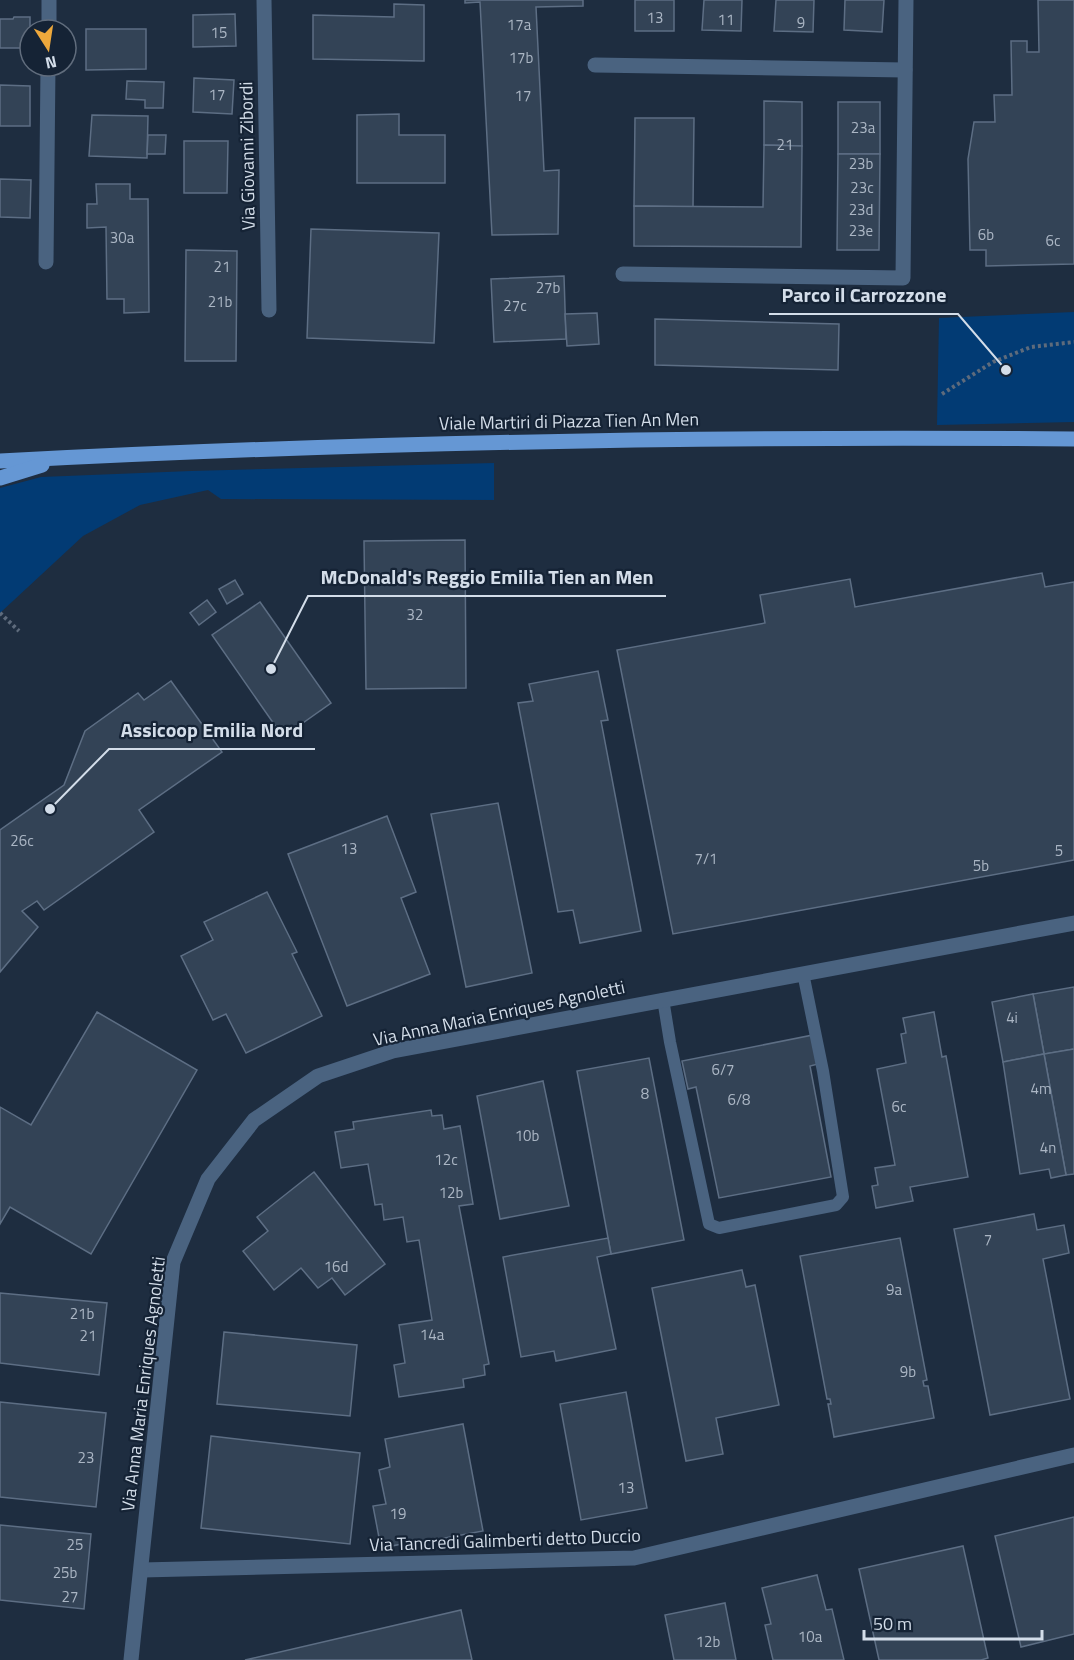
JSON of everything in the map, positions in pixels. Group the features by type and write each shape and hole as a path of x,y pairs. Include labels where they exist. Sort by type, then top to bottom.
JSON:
{"main road":[{"name":"Viale Martiri di Piazza Tien An Men","path":"0,461 296,447 528,441 1074,439"},
{"name":"Viale Martiri di Piazza Tien An Men","path":"0,478 65,458"}],"street":[{"path":"49,0 49,18"},
{"name":"Via Giovanni Zibordi","path":"264,0 269,310"},
{"path":"623,274 903,278 906,0"},
{"path":"596,65 905,70"},
{"path":"46,262 48,78"},
{"name":"Via Anna Maria Enriques Agnoletti","path":"131,1660 173,1262 208,1179 254,1120 318,1076 393,1051 1074,923"},
{"name":"Via Tancredi Galimberti detto Duccio","path":"142,1570 634,1558 1074,1455"}],"lane":[{"path":"663,999 709,1224 719,1228 836,1205 843,1197 823,1071 803,973"}],"path":[{"path":"942,394 993,362 1031,347 1074,342"},
{"path":"0,613 19,631"}],"shaded area":[{"path":"1074,312 1074,422 937,425 939,318"},
{"path":"494,463 494,500 221,499 208,490 140,505 83,536 0,613 0,488 41,477"}],"building":[{"path":"465,0 583,0 583,6 536,7 544,171 559,170 558,234 492,235 480,2 465,3"},
{"path":"635,0 674,0 674,31 635,31"},
{"path":"704,0 742,0 741,31 702,30"},
{"path":"776,0 814,0 813,32 774,31"},
{"path":"845,0 884,0 882,32 844,30"},
{"path":"1038,0 1074,0 1074,264 986,266 986,250 970,250 968,159 974,122 995,122 994,95 1012,95 1011,41 1027,41 1027,52 1039,52"},
{"path":"394,4 424,5 424,61 313,59 313,15 394,17"},
{"path":"235,14 236,46 193,47 193,15"},
{"path":"14,17 30,17 18,18 18,48 0,48 0,19 13,19"},
{"path":"86,29 146,29 146,69 86,70"},
{"path":"194,78 234,80 232,114 193,112"},
{"path":"127,81 164,82 163,108 145,108 145,100 126,99"},
{"path":"0,85 30,86 30,126 0,126"},
{"path":"764,101 802,102 802,146 764,145"},
{"path":"838,102 880,102 880,154 838,154"},
{"path":"399,114 399,135 445,135 445,183 357,183 357,115"},
{"path":"92,115 148,116 147,158 89,156"},
{"path":"635,118 694,118 693,207 634,206"},
{"path":"148,135 166,135 165,154 147,154"},
{"path":"184,141 228,141 227,193 184,193"},
{"path":"764,145 802,146 801,247 634,246 634,206 763,207"},
{"path":"838,154 880,154 879,250 837,250"},
{"path":"0,179 31,180 30,218 0,217"},
{"path":"96,184 130,184 130,199 148,199 149,312 124,313 124,299 107,299 106,227 87,228 87,204 97,204"},
{"path":"311,229 439,233 434,343 307,338"},
{"path":"186,250 237,251 236,361 185,361"},
{"path":"564,276 566,339 494,342 491,279"},
{"path":"597,313 599,344 567,346 565,314"},
{"path":"655,319 839,324 838,370 655,365"},
{"path":"465,540 466,688 366,689 364,541"},
{"path":"1042,573 1045,587 1074,582 1074,860 673,934 617,650 765,623 760,595 850,579 855,607"},
{"path":"235,580 243,594 227,604 219,589"},
{"path":"207,600 216,612 199,625 190,613"},
{"path":"260,602 331,703 283,737 212,635"},
{"path":"598,671 608,720 601,721 641,931 580,943 573,910 558,912 518,703 533,701 529,684"},
{"path":"171,681 222,752 139,810 154,832 44,910 37,901 22,911 38,927 0,972 0,830 64,785 85,731 138,693 144,700"},
{"path":"498,803 532,973 466,987 431,814"},
{"path":"387,816 416,892 401,898 430,974 347,1006 288,854"},
{"path":"267,892 297,952 292,954 322,1016 246,1053 226,1014 213,1020 181,956 213,940 204,922"},
{"path":"1074,987 1074,1049 1044,1054 1033,994"},
{"path":"1033,994 1044,1054 1003,1062 992,1002"},
{"path":"97,1012 197,1070 91,1254 10,1207 0,1224 0,1107 31,1125"},
{"path":"934,1012 942,1057 946,1056 968,1177 910,1187 913,1201 876,1208 872,1186 878,1185 875,1168 895,1165 877,1069 906,1063 901,1034 906,1033 903,1018"},
{"path":"813,1035 818,1064 810,1066 831,1177 719,1198 696,1087 688,1089 682,1061"},
{"path":"1074,1049 1074,1174 1066,1175 1044,1054"},
{"path":"1044,1054 1066,1175 1051,1178 1049,1169 1020,1174 1003,1062"},
{"path":"649,1058 684,1240 611,1254 577,1071"},
{"path":"543,1081 569,1206 500,1219 477,1096"},
{"path":"431,1110 432,1116 442,1115 444,1129 460,1126 473,1204 459,1206 489,1364 484,1365 485,1375 463,1379 464,1387 399,1397 394,1365 405,1363 399,1325 432,1320 419,1240 407,1242 403,1217 384,1220 382,1204 375,1205 368,1164 341,1168 335,1132 354,1129 353,1122"},
{"path":"314,1172 385,1264 345,1295 332,1278 318,1288 301,1268 274,1290 243,1251 268,1231 257,1217"},
{"path":"1034,1214 1037,1230 1064,1225 1069,1253 1043,1259 1070,1399 990,1415 954,1229"},
{"path":"608,1238 611,1254 597,1257 616,1349 556,1361 554,1351 521,1357 503,1257"},
{"path":"900,1238 927,1380 923,1381 924,1386 928,1386 934,1418 834,1437 828,1404 831,1404 830,1399 827,1399 800,1256"},
{"path":"742,1270 746,1287 755,1285 779,1405 716,1418 723,1454 686,1461 652,1288"},
{"path":"0,1293 107,1303 99,1375 0,1363"},
{"path":"224,1332 357,1345 350,1416 217,1404"},
{"path":"626,1392 647,1508 581,1520 560,1404"},
{"path":"0,1402 106,1413 96,1507 0,1497"},
{"path":"463,1424 483,1531 381,1548 373,1506 386,1504 379,1470 390,1467 385,1439"},
{"path":"211,1436 360,1453 350,1544 201,1528"},
{"path":"1074,1517 1074,1634 1021,1647 995,1536"},
{"path":"0,1525 91,1534 84,1609 0,1600"},
{"path":"963,1546 988,1658 981,1660 879,1660 859,1569"},
{"path":"817,1575 826,1610 832,1609 844,1660 773,1660 765,1625 771,1624 762,1588"},
{"path":"725,1603 736,1660 674,1660 665,1615"},
{"path":"461,1610 472,1660 245,1660"}],"place":[{"name":"Parco il Carrozzone","path":"1006,370"},
{"name":"McDonald's Reggio Emilia Tien an Men","path":"271,669"},
{"name":"Assicoop Emilia Nord","path":"50,809"}]}
